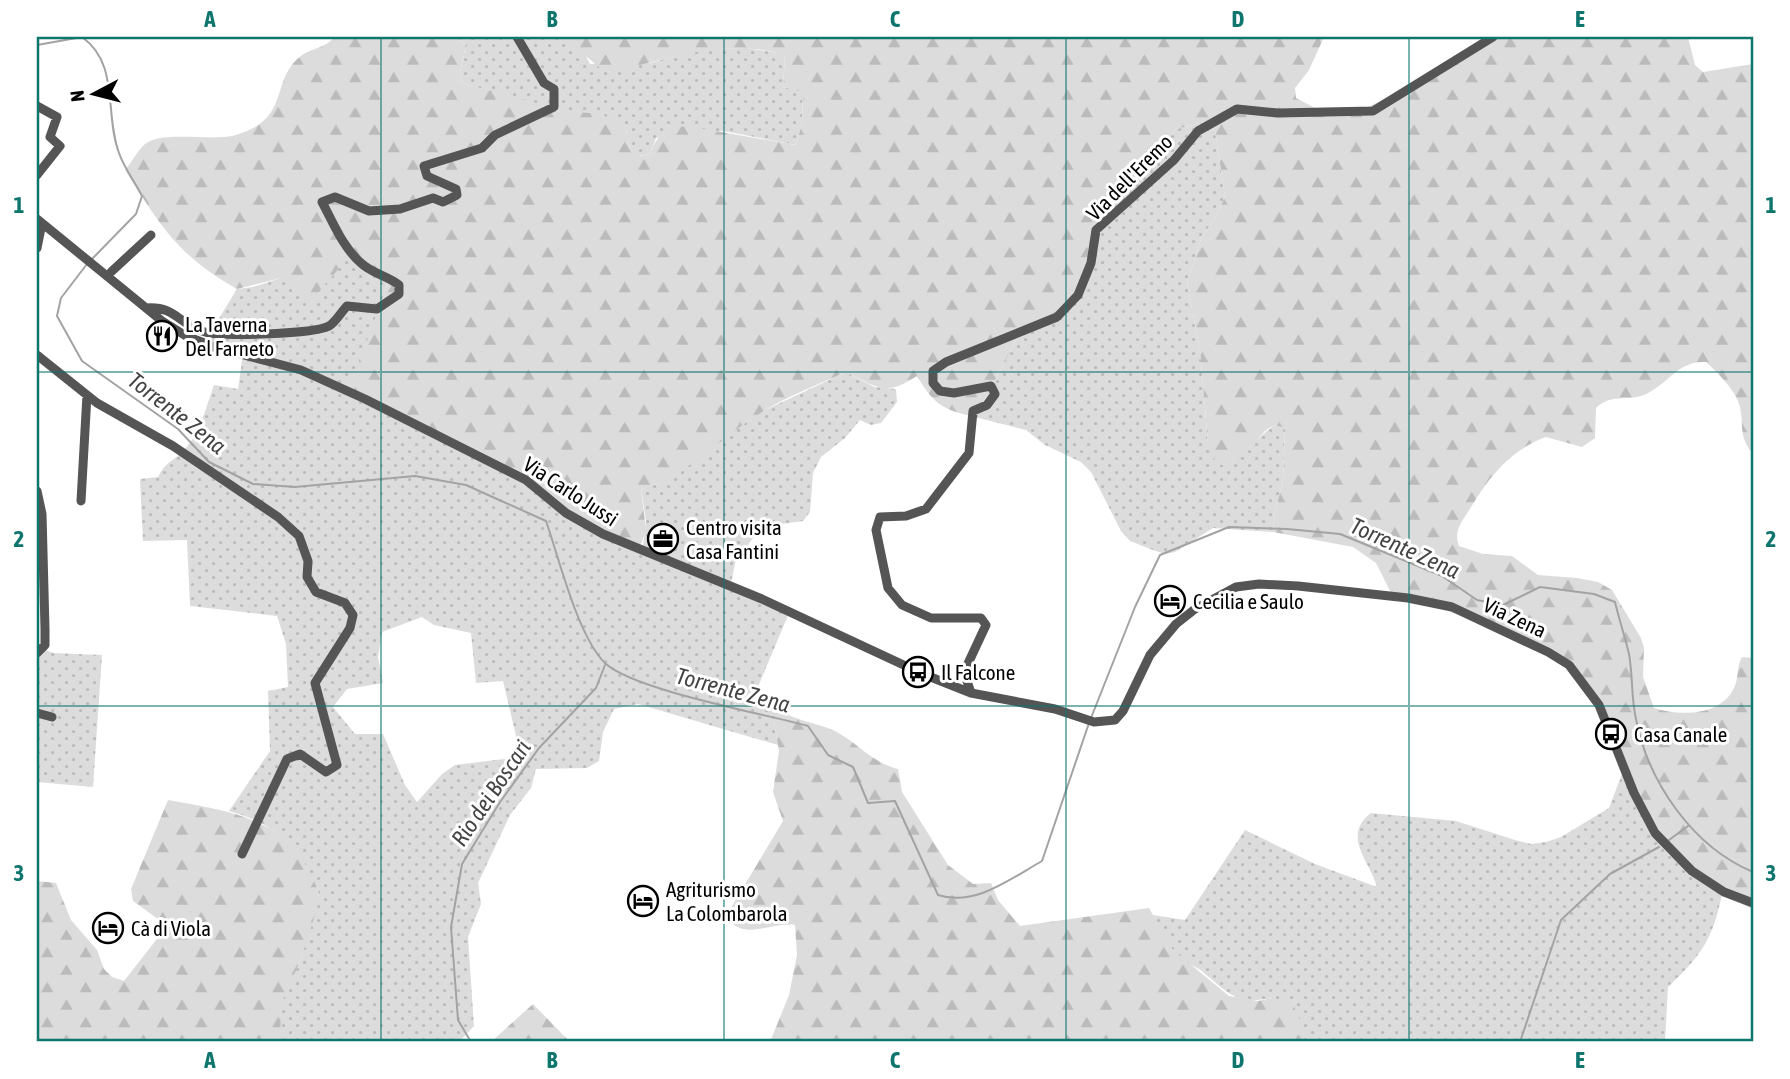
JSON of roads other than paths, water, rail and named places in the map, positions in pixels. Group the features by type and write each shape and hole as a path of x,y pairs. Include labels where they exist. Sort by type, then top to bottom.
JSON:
{"street":[{"path":"147,308 164,307 203,332 229,335 316,332 332,325 347,306 377,309 398,294 400,285 390,277 361,264 340,236 322,202 335,197 369,211 400,209 433,198 443,202 457,195 456,188 427,176 424,166 482,148 495,135 554,107 554,89 544,83 517,37"},
{"name":"Via dell'Eremo","path":"971,693 964,672 986,625 981,618 931,618 902,604 888,588 876,530 880,517 906,516 926,509 969,453 974,411 987,405 995,394 991,386 954,393 940,391 933,383 933,371 946,362 1057,317 1078,295 1091,263 1096,230 1174,160 1198,131 1237,109 1278,113 1373,111 1493,37"},
{"path":"37,106 57,117 50,137 60,146 38,170"},
{"name":"Via Carlo Jussi","path":"39,221 106,271 147,308 187,336 217,348 301,370 365,399 526,480 567,513 603,534 762,599 923,674 971,693 1073,715"},
{"name":"Via Carlo Jussi","path":"37,248 39,221"},
{"path":"106,271 151,235"},
{"path":"37,355 87,395 173,446 278,517 299,536 308,561 307,577 316,592 345,603 353,615 351,628 315,683 337,765 326,772 300,754 287,759 242,854"},
{"path":"81,501 87,395"},
{"path":"37,491 42,514 45,629 45,645 37,653"},
{"name":"Via Zena","path":"1073,715 1090,721 1115,720 1123,711 1150,655 1176,624 1195,609 1236,587 1269,584 1325,588 1452,607 1548,652 1569,665 1599,705 1634,793 1655,833 1692,871 1724,892 1753,903"},
{"path":"37,713 52,717"}],"waterway":[{"name":"Torrente Zena","path":"37,45 82,37 94,48 106,75 119,153 142,196 136,214 91,260"},
{"name":"Torrente Zena","path":"87,264 61,298 57,316 82,361 178,429 209,462 253,484 295,487 415,476 466,485 546,521 578,616 595,651 605,663 642,683 670,692 808,726 828,755 853,767 868,803 895,801 938,895 952,898 979,894 1005,883 1042,861 1089,723"},
{"name":"Torrente Zena","path":"1091,718 1135,607 1160,555 1229,527 1340,534 1442,576 1477,600 1503,605 1540,587 1594,594 1615,602 1629,654 1633,703 1642,743 1662,789 1676,810 1711,846 1731,861 1753,872"},
{"name":"Rio dei Boscari","path":"471,1042 458,1020 451,927 462,864 500,802 539,748 596,688 605,665"},
{"path":"1669,840 1688,826"},
{"path":"1520,1042 1561,920 1610,874 1659,847"}],"place":[{"name":"La Taverna Del Farneto","path":"162,336"},
{"name":"Centro visita Casa Fantini","path":"663,539"},
{"name":"Cecilia e Saulo","path":"1170,601"},
{"name":"Il Falcone","path":"918,672"},
{"name":"Casa Canale","path":"1611,734"},
{"name":"Agriturismo La Colombarola","path":"643,901"},
{"name":"Cà di Viola","path":"108,928"}]}
